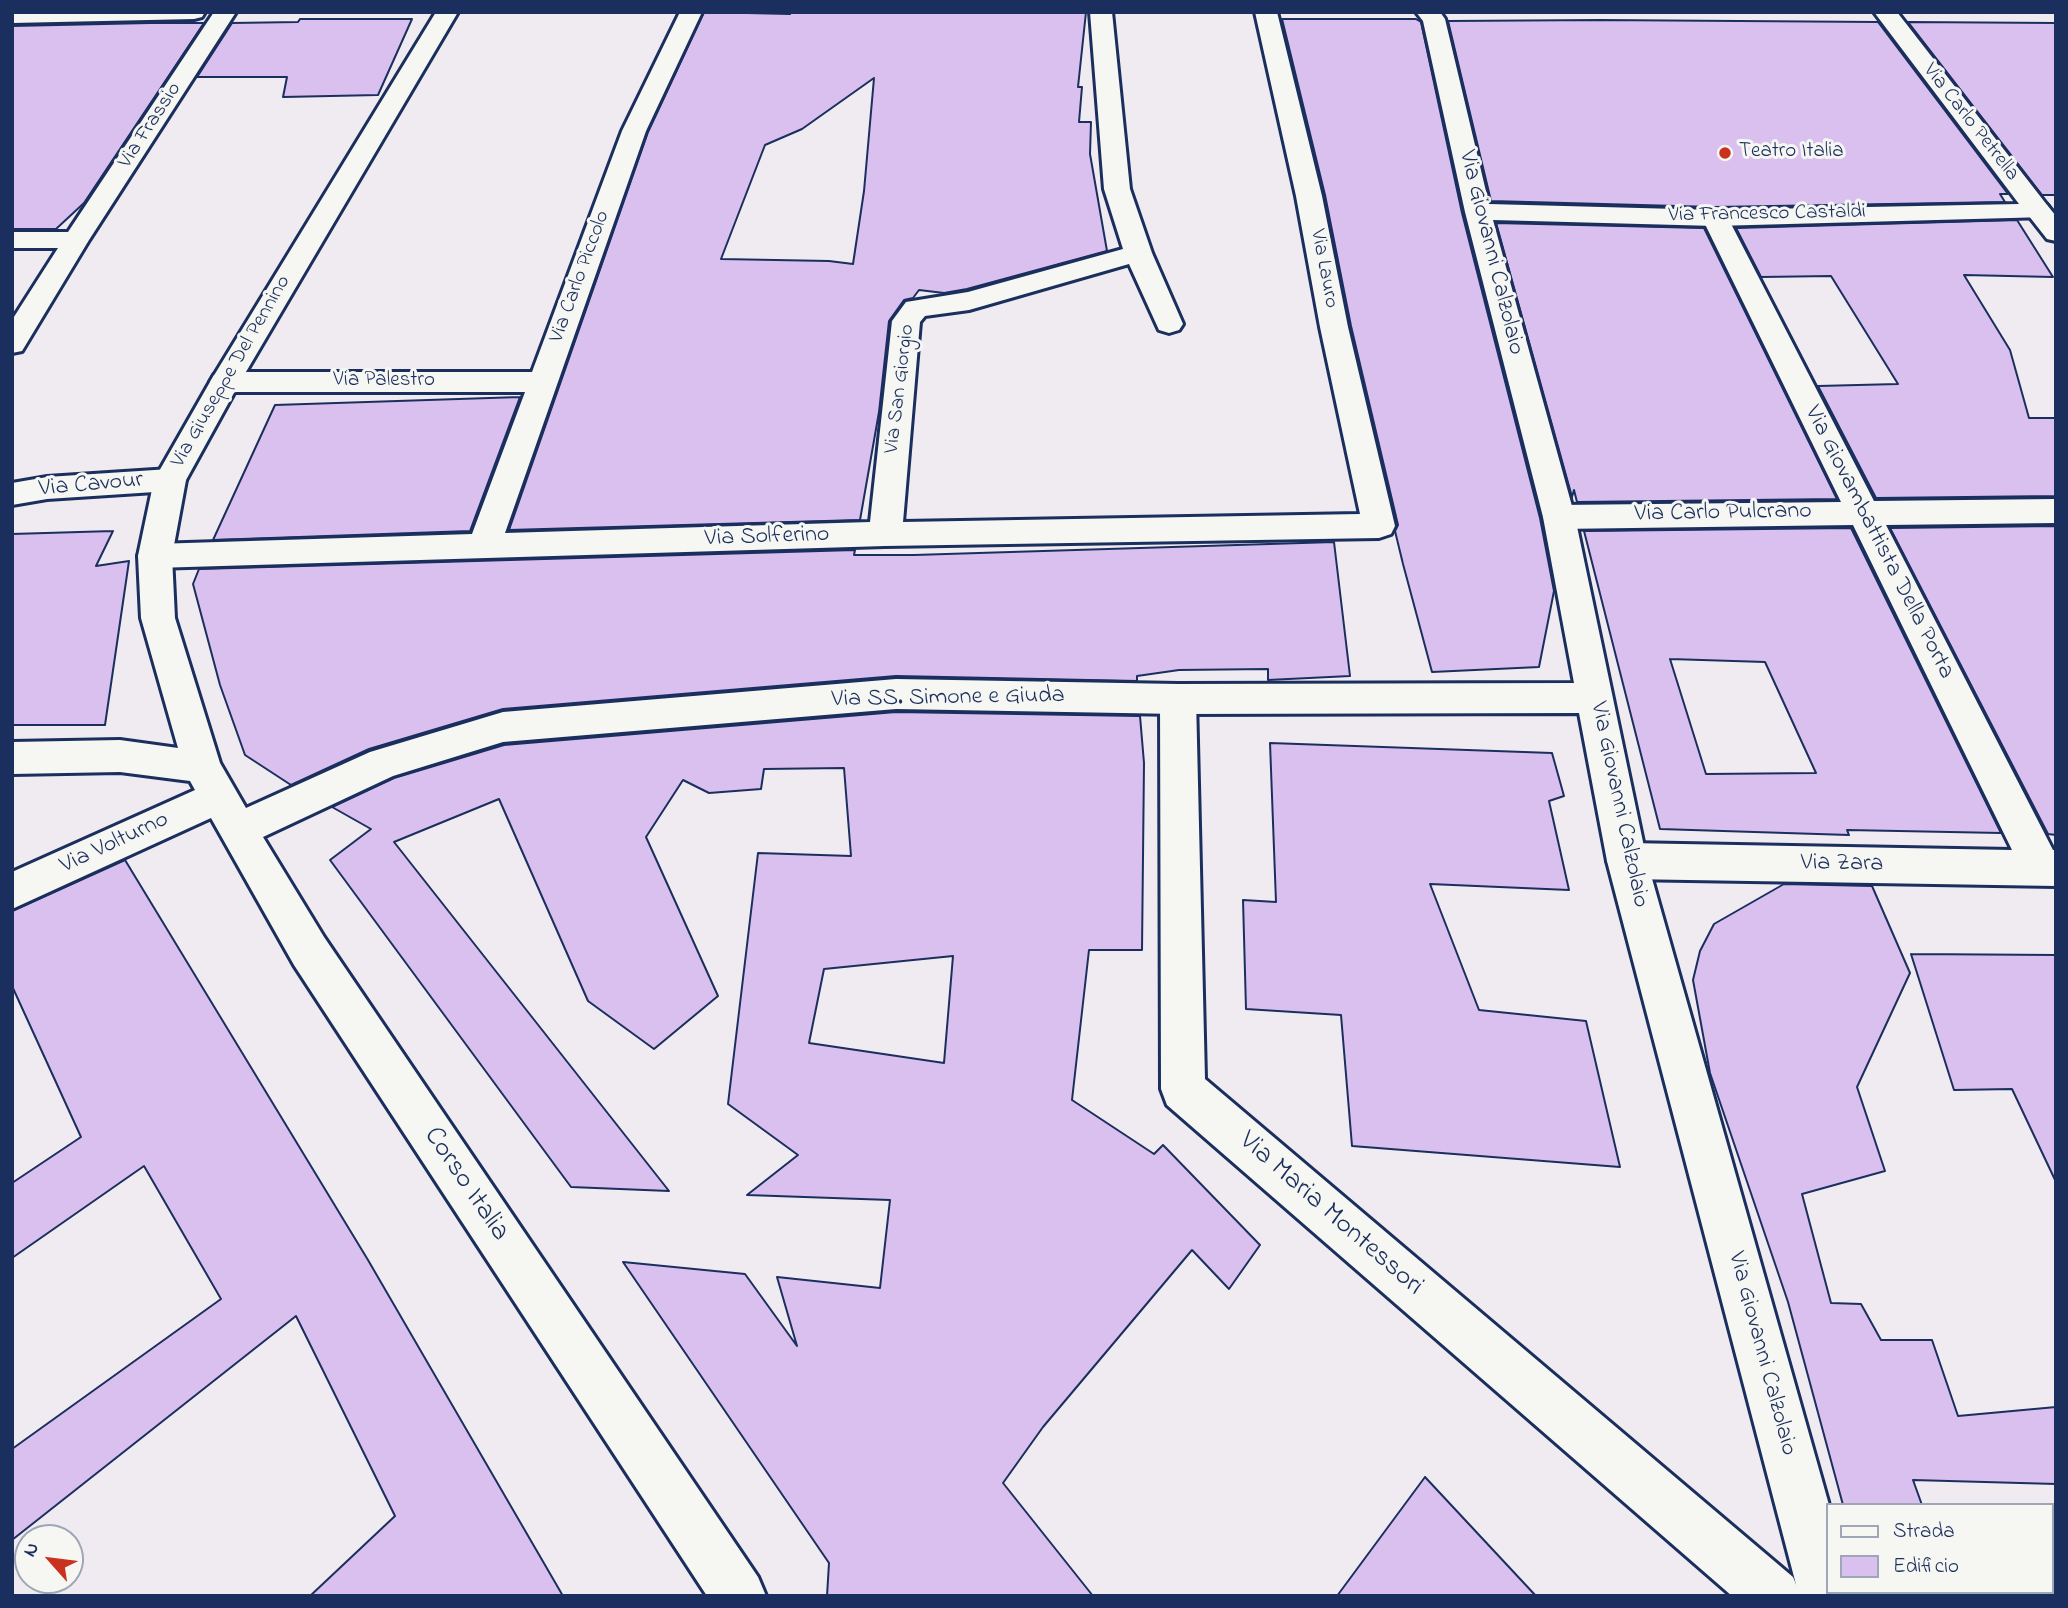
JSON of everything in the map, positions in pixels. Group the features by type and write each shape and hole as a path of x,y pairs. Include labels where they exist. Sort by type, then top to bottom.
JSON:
{"street":[{"path":"12,16 194,12"},
{"name":"Via Frassio","path":"12,344 76,240 225,12"},
{"name":"Via Giuseppe Del Pennino","path":"219,798 158,618 155,556 170,480 225,382 447,12"},
{"name":"Via Carlo Piccolo","path":"484,547 635,131 691,12"},
{"path":"1101,12 1117,189 1139,253 1169,324"},
{"name":"Via Lauro","path":"1266,12 1309,196 1334,327 1379,526"},
{"name":"Via Giovanni Calzolaio","path":"1427,12 1434,19 1478,212 1559,517 1628,861 1826,1592"},
{"name":"Via Carlo Petrella","path":"1885,12 2047,211 2056,233"},
{"name":"Via Francesco Castaldi","path":"1478,212 1715,218 2047,211"},
{"name":"Via Giovambattista Della Porta","path":"1715,218 1863,512 2049,868"},
{"path":"12,240 76,240"},
{"name":"Via San Giorgio","path":"885,534 906,320 916,308 970,301 1139,253"},
{"name":"Via Palestro","path":"225,382 543,382"},
{"name":"Via Cavour","path":"12,494 47,488 170,480"},
{"name":"Via Carlo Pulcrano","path":"1559,517 2056,511"},
{"name":"Via Solferino","path":"155,556 885,534 1379,526"},
{"name":"Via SS. Simone e Giuda","path":"219,798 383,763 503,727 896,694 1178,699 1595,698"},
{"name":"Via Maria Montessori","path":"1178,699 1183,1089 1774,1596"},
{"path":"12,758 120,756 219,798"},
{"name":"Via Volturno","path":"12,891 219,798"},
{"name":"Corso Italia","path":"219,798 309,951 739,1596"},
{"name":"Via Zara","path":"1628,861 2049,868"}],"building":[{"path":"704,12 1086,12 1078,87 1082,87 1079,122 1091,122 1090,154 1107,251 967,289 944,293 919,290 913,298 904,300 889,321 879,412 860,520 509,530 648,132","holes":["874,78 864,191 853,264 721,259 765,145 802,129"]},
{"path":"300,19 412,19 378,95 283,97 287,77 197,77 232,23 298,22"},
{"path":"1282,19 1416,19 1421,22 1462,213 1540,518 1554,591 1539,667 1432,672 1395,531 1398,525 1351,326 1325,195"},
{"path":"1448,21 1878,22 2008,194 2000,194 2005,202 1715,207 1491,201"},
{"path":"1908,22 2056,23 2056,195 2042,195"},
{"path":"204,23 84,203 56,229 12,229 12,26"},
{"path":"2017,220 2053,277 1964,275 2010,350 2029,418 2056,418 2056,496 1876,498 1818,386 1898,384 1831,276 1761,277 1736,228"},
{"path":"1496,223 1704,228 1837,499 1577,502 1574,490 1572,497"},
{"path":"520,397 470,531 213,540 275,405"},
{"path":"2056,526 2056,835 2048,834 1890,528"},
{"path":"1851,528 2001,833 1847,830 1849,835 1660,829 1584,531","holes":["1670,659 1765,662 1816,773 1706,774"]},
{"path":"113,531 96,566 129,561 105,725 12,725 12,534"},
{"path":"1334,542 1350,676 1268,680 1268,669 1179,670 1137,676 1137,681 896,676 503,709 369,749 291,785 245,755 220,685 193,584 199,569 855,550 854,555 914,555"},
{"path":"896,712 1140,716 1144,763 1142,950 1089,950 1072,1100 1154,1154 1163,1145 1260,1245 1229,1289 1192,1250 1043,1427 1003,1483 1093,1596 827,1596 829,1563 623,1262 745,1274 797,1346 777,1277 880,1288 890,1200 747,1195 798,1155 728,1104 758,853 851,856 844,768 764,769 761,789 709,793 683,780 646,837 718,996 654,1049 588,1001 499,799 394,842 669,1191 571,1187 330,860 371,829 332,807 394,778 504,745","holes":["953,956 944,1063 809,1043 824,969"]},
{"path":"1270,743 1552,753 1564,796 1549,801 1569,890 1430,884 1479,1010 1586,1021 1620,1167 1352,1146 1341,1015 1246,1009 1243,900 1276,902"},
{"path":"125,860 368,1260 563,1596 310,1596 395,1516 296,1316 32,1524 14,1524 12,1540 12,1449 221,1299 144,1166 12,1258 12,1183 81,1137 12,986 12,911"},
{"path":"1784,884 1872,886 1910,973 1857,1087 1885,1171 1802,1194 1831,1303 1861,1304 1881,1340 1932,1340 1958,1416 2056,1407 2056,1484 1913,1480 1921,1503 1842,1503 1788,1302 1710,1073 1693,980 1700,951 1714,924"},
{"path":"1911,954 2056,955 2056,1182 2012,1089 1954,1090"},
{"path":"1425,1477 1536,1596 1337,1596"}],"place":[{"name":"Teatro Italia","path":"1725,153"}]}
